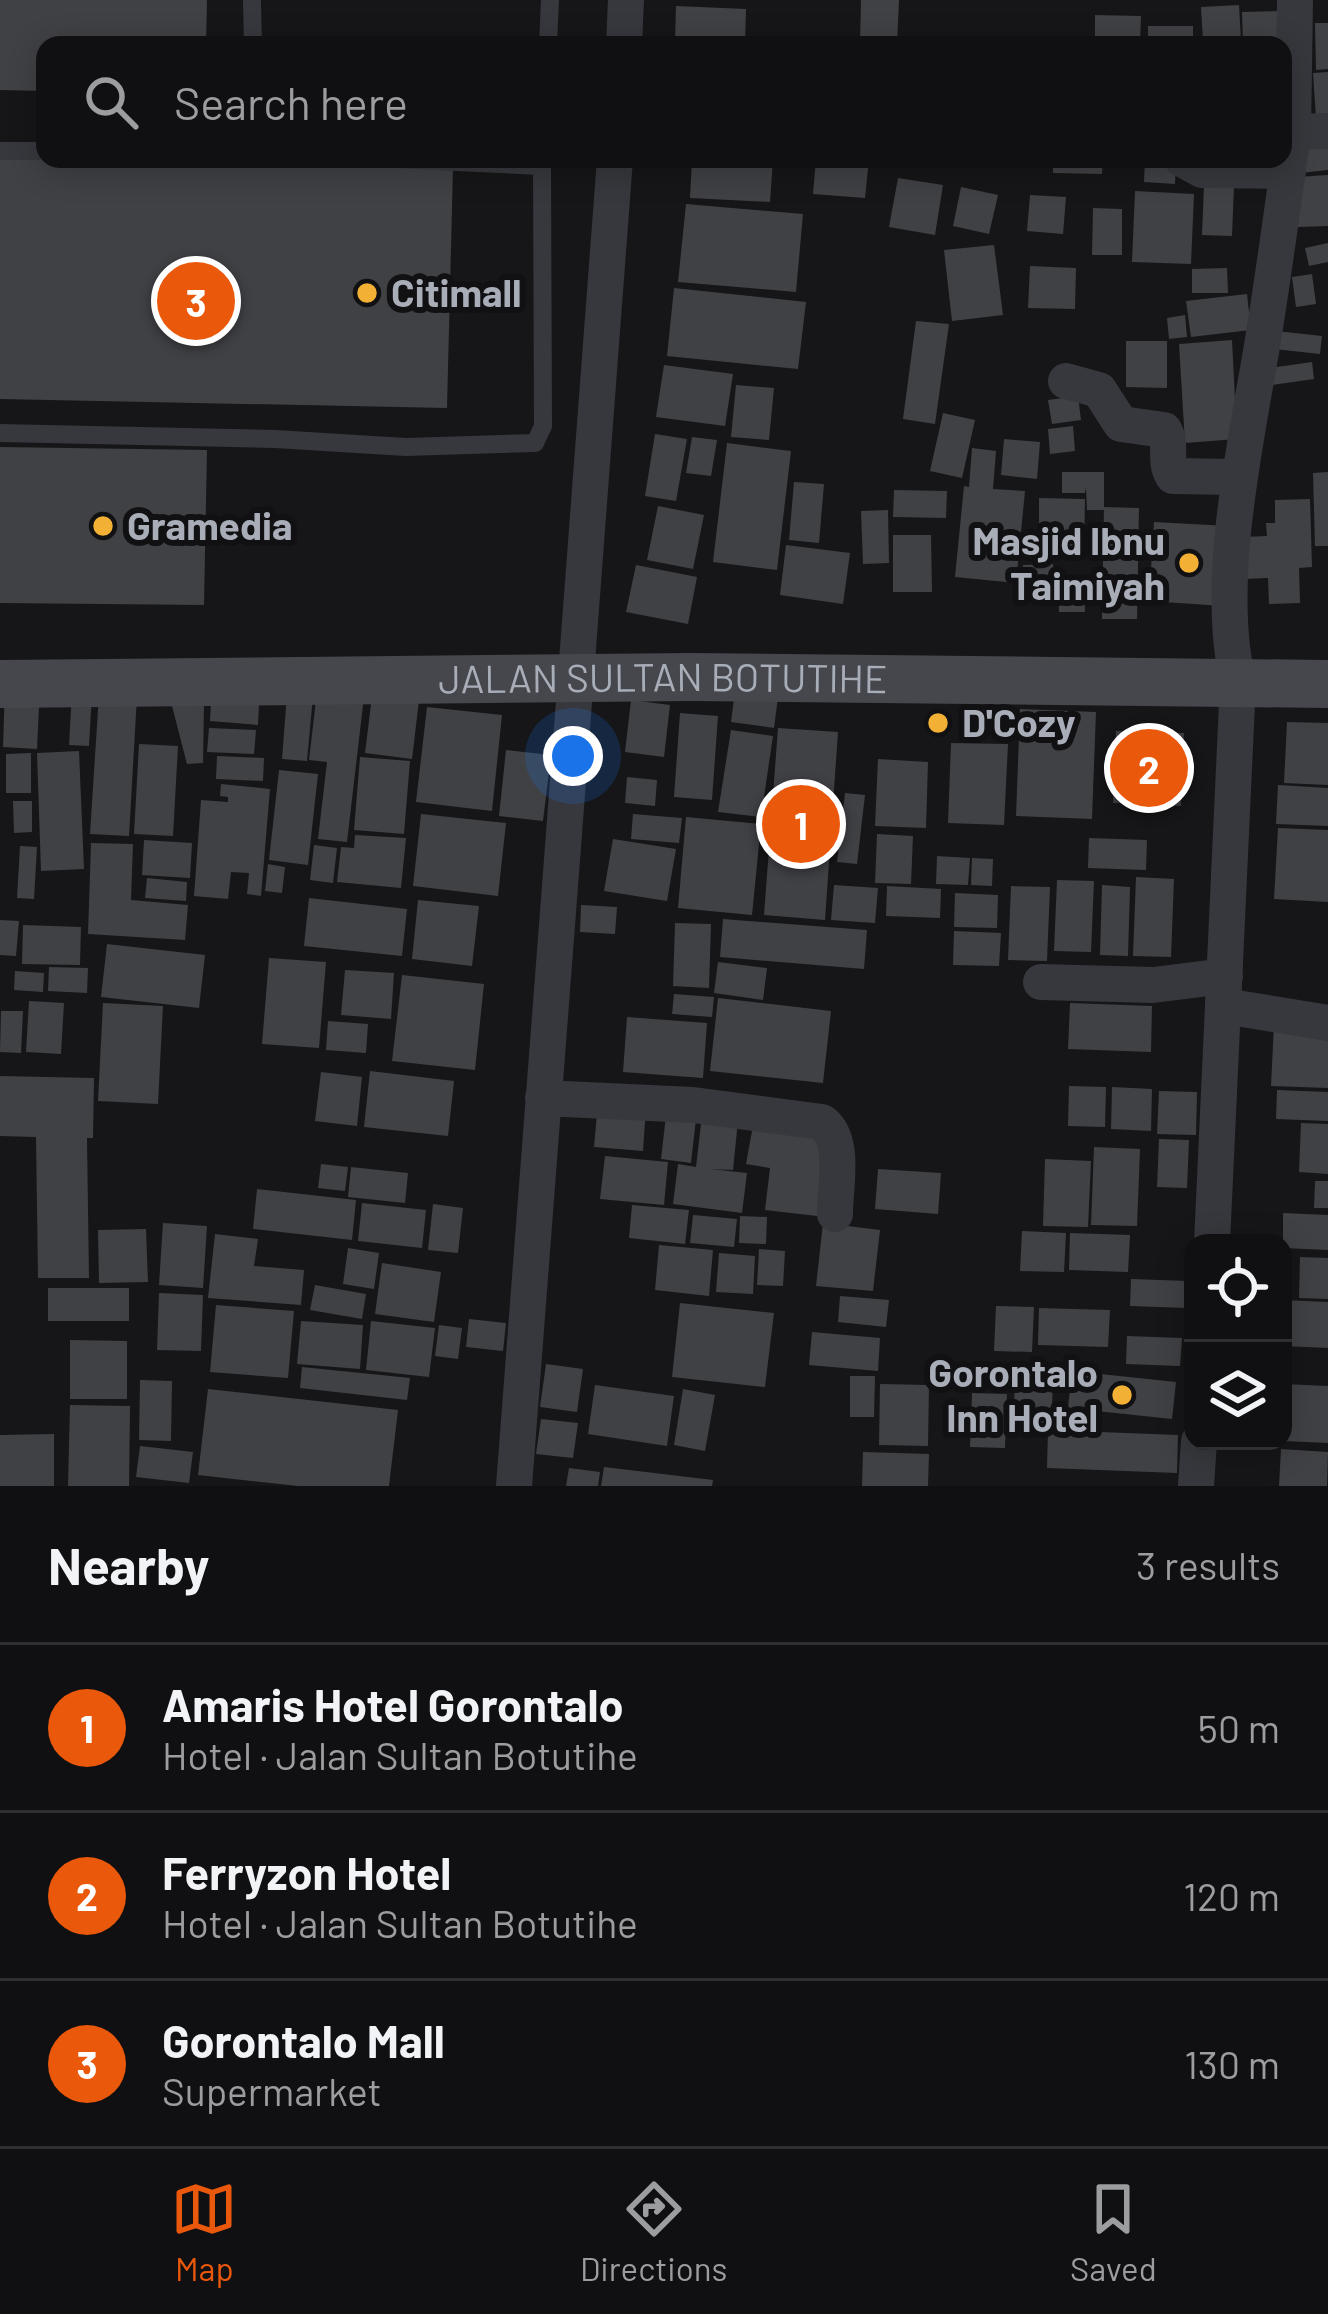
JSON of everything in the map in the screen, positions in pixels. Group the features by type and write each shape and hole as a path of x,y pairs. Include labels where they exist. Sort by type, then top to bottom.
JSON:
{"main road":[{"name":"JALAN SULTAN BOTUTIHE","path":"0,684 574,680 1328,684"}],"street":[{"path":"624,36 626,0"},
{"path":"1292,164 1311,132 1295,0"},
{"path":"514,1486 574,680 592,510 614,168"},
{"path":"1198,168 1288,171"},
{"path":"1212,1234 1238,682 1228,640 1239,477 1290,168"},
{"path":"1066,381 1099,390 1121,424 1164,430 1173,476 1239,477"},
{"path":"1041,982 1225,991 1328,1023"},
{"path":"543,1098 693,1105 822,1122 830,1126 836,1142 835,1214"},
{"path":"1196,1486 1198,1450"}],"lane":[{"path":"253,0 254,36"},
{"path":"548,36 550,0"},
{"path":"0,151 36,151"},
{"path":"0,434 274,439 406,447 535,443 543,426 542,168"}],"building":[{"path":"0,0 207,0 206,36 36,36 36,91 0,90"},
{"path":"861,0 899,0 897,36 860,36"},
{"path":"1239,5 1241,36 1203,36 1201,7"},
{"path":"676,6 746,9 745,36 675,36"},
{"path":"1283,11 1284,36 1243,36 1242,12"},
{"path":"1095,15 1141,16 1140,36 1095,36"},
{"path":"1315,23 1328,23 1328,69 1316,70"},
{"path":"1148,26 1193,26 1193,36 1148,36"},
{"path":"1328,72 1328,118 1316,118 1313,73"},
{"path":"1328,147 1328,170 1300,173 1298,149"},
{"path":"0,159 36,160 36,168 453,168 447,408 0,399"},
{"path":"692,168 772,168 770,202 690,198"},
{"path":"815,168 868,168 865,198 813,194"},
{"path":"1053,168 1102,168 1102,174 1053,173"},
{"path":"1145,168 1176,168 1175,184 1144,182"},
{"path":"1328,175 1328,226 1298,227 1296,177"},
{"path":"898,178 943,185 935,235 889,227"},
{"path":"1204,185 1234,186 1232,236 1202,235"},
{"path":"961,187 998,195 989,234 953,226"},
{"path":"1135,191 1194,194 1191,264 1132,262"},
{"path":"1030,195 1066,197 1063,234 1027,231"},
{"path":"686,204 803,214 796,292 678,282"},
{"path":"1093,208 1122,209 1122,255 1092,255"},
{"path":"1328,243 1328,262 1309,266 1305,248"},
{"path":"994,245 1003,315 952,321 944,250"},
{"path":"1030,266 1076,268 1075,309 1028,308"},
{"path":"1227,268 1228,293 1192,293 1192,269"},
{"path":"1312,274 1316,304 1296,307 1292,277"},
{"path":"674,288 806,302 798,369 667,356"},
{"path":"1247,294 1251,330 1191,337 1186,301"},
{"path":"1185,315 1187,337 1169,339 1167,318"},
{"path":"916,321 949,324 935,424 903,419"},
{"path":"1276,331 1322,336 1320,354 1274,349"},
{"path":"1232,340 1237,439 1185,443 1179,344"},
{"path":"1126,341 1167,341 1167,388 1126,387"},
{"path":"1312,362 1314,379 1272,385 1270,368"},
{"path":"664,365 733,374 725,426 656,417"},
{"path":"736,385 774,388 769,440 731,437"},
{"path":"1078,396 1081,420 1052,424 1048,400"},
{"path":"943,413 975,420 962,478 930,471"},
{"path":"1073,426 1075,451 1050,454 1048,429"},
{"path":"655,434 687,439 676,501 645,496"},
{"path":"692,437 717,440 711,476 686,473"},
{"path":"1004,439 1040,442 1037,479 1001,475"},
{"path":"727,443 791,451 777,570 713,562"},
{"name":"Gramedia","path":"0,447 207,450 204,605 0,603"},
{"path":"972,448 996,451 993,489 1025,491 1016,583 955,577"},
{"path":"1062,472 1104,472 1104,510 1087,510 1086,487 1085,493 1062,493"},
{"path":"1328,472 1328,546 1315,546 1313,473"},
{"path":"794,482 824,484 819,543 789,540"},
{"path":"894,490 947,491 946,518 893,517"},
{"path":"1039,498 1085,499 1084,556 1039,555"},
{"path":"1310,499 1312,567 1299,568 1300,603 1269,604 1268,578 1244,579 1244,537 1267,536 1266,523 1275,523 1275,500"},
{"path":"658,506 704,515 693,569 647,560"},
{"path":"1104,507 1139,508 1137,619 1102,619"},
{"path":"888,510 889,563 863,564 861,511"},
{"name":"Masjid Ibnu Taimiyah","path":"1154,522 1228,526 1223,606 1149,601"},
{"path":"893,535 931,535 932,592 893,592"},
{"path":"786,545 850,553 843,604 780,595"},
{"path":"1053,564 1055,600 1024,601 1023,565"},
{"path":"636,565 697,577 688,624 626,612"},
{"path":"1058,581 1084,581 1085,612 1059,612"},
{"path":"318,683 365,688 347,842 318,839 327,762 309,760"},
{"path":"5,686 40,687 37,749 3,747"},
{"path":"373,688 420,692 412,759 365,753"},
{"path":"735,691 778,697 774,728 731,722"},
{"path":"72,692 92,693 89,746 69,745"},
{"path":"99,694 137,696 129,836 90,834"},
{"path":"287,694 313,696 307,761 282,759"},
{"path":"631,700 670,705 664,757 625,752"},
{"path":"211,701 259,704 258,725 210,721"},
{"path":"171,702 204,702 203,763 187,764"},
{"path":"427,707 502,715 492,811 416,802"},
{"path":"1020,709 1096,712 1092,819 1016,816"},
{"path":"680,713 718,716 712,800 674,797"},
{"path":"1287,722 1328,723 1328,785 1284,783"},
{"path":"209,728 256,730 254,754 207,752"},
{"path":"778,728 838,732 825,920 764,915"},
{"path":"731,730 773,736 761,817 718,812"},
{"path":"1116,731 1184,733 1181,806 1113,803"},
{"path":"951,743 1008,744 1004,825 948,823"},
{"path":"139,744 178,746 173,836 134,834"},
{"path":"506,750 551,755 543,821 499,816"},
{"path":"79,751 84,869 41,871 37,753"},
{"path":"31,753 31,793 6,793 6,754"},
{"path":"217,756 264,758 263,781 216,779"},
{"path":"360,757 410,761 404,834 354,830"},
{"path":"878,759 928,762 926,828 875,826"},
{"path":"279,770 318,774 308,865 269,860"},
{"path":"627,777 657,780 655,806 625,803"},
{"path":"221,784 270,789 261,896 247,894 249,873 231,872 228,899 194,896 201,800 228,802 228,797 220,796"},
{"path":"1278,785 1328,788 1328,826 1276,824"},
{"path":"845,793 865,795 857,864 837,862"},
{"path":"13,801 32,801 32,832 14,833"},
{"path":"421,814 506,823 498,896 413,886"},
{"path":"633,814 682,818 679,843 631,839"},
{"path":"686,817 761,824 752,915 678,908"},
{"path":"1278,828 1328,830 1328,902 1274,899"},
{"path":"877,834 913,836 911,884 875,883"},
{"path":"355,835 406,838 401,888 337,882 341,847 354,848"},
{"path":"1089,838 1147,840 1146,870 1088,868"},
{"path":"613,839 676,849 667,901 604,891"},
{"path":"144,840 192,843 190,878 142,875"},
{"path":"91,843 133,844 131,900 188,905 185,940 88,934"},
{"path":"314,845 337,848 333,883 310,880"},
{"path":"20,846 37,847 34,899 17,898"},
{"path":"937,856 970,858 968,885 936,884"},
{"path":"972,858 993,859 992,886 971,885"},
{"path":"268,864 285,867 282,893 265,891"},
{"path":"1136,877 1174,879 1171,957 1133,956"},
{"path":"147,878 187,882 186,901 145,898"},
{"path":"1057,880 1094,881 1091,952 1054,951"},
{"path":"834,885 878,888 875,923 831,920"},
{"path":"1102,885 1130,887 1128,956 1100,955"},
{"path":"887,886 941,889 940,918 886,916"},
{"path":"1011,886 1050,887 1047,961 1008,960"},
{"path":"955,893 998,895 997,928 954,927"},
{"path":"309,898 407,909 402,956 304,946"},
{"path":"418,900 479,906 472,966 412,959"},
{"path":"581,905 617,907 615,934 580,932"},
{"path":"723,919 867,930 864,969 720,957"},
{"path":"0,920 19,921 16,956 0,955"},
{"path":"675,923 711,924 709,988 673,986"},
{"path":"23,925 81,927 80,965 22,964"},
{"path":"954,931 1001,933 999,966 953,965"},
{"path":"107,944 205,955 199,1008 101,997"},
{"path":"269,958 326,962 319,1048 262,1044"},
{"path":"718,962 767,968 763,1000 714,993"},
{"path":"49,967 88,968 87,993 48,991"},
{"path":"345,970 394,973 391,1019 341,1015"},
{"path":"15,971 44,973 43,992 14,990"},
{"path":"402,975 484,984 475,1070 392,1061"},
{"path":"674,994 714,997 712,1017 672,1014"},
{"path":"718,998 831,1011 823,1083 710,1071"},
{"path":"29,1001 64,1003 61,1054 26,1052"},
{"path":"103,1003 163,1006 158,1104 98,1101"},
{"path":"1070,1003 1152,1006 1151,1052 1068,1049"},
{"path":"1,1011 23,1011 21,1053 0,1052"},
{"path":"627,1017 707,1023 703,1078 623,1072"},
{"path":"328,1021 368,1024 366,1053 326,1050"},
{"path":"1274,1024 1328,1026 1328,1088 1271,1086"},
{"path":"370,1071 454,1081 448,1136 364,1127"},
{"path":"321,1072 362,1077 357,1126 315,1121"},
{"path":"0,1076 94,1078 93,1138 87,1138 89,1278 38,1278 36,1137 0,1136"},
{"path":"1069,1086 1106,1087 1105,1127 1068,1126"},
{"path":"1112,1087 1152,1089 1151,1131 1111,1129"},
{"path":"1277,1090 1328,1092 1328,1121 1276,1119"},
{"path":"1159,1091 1197,1092 1196,1135 1157,1134"},
{"path":"598,1103 646,1107 643,1151 594,1147"},
{"path":"667,1107 697,1110 691,1163 661,1159"},
{"path":"703,1107 739,1111 733,1170 710,1169 747,1173 742,1213 673,1204 678,1164 696,1167"},
{"path":"754,1120 827,1131 817,1216 765,1210 770,1168 746,1164"},
{"path":"1301,1123 1328,1124 1328,1174 1299,1172"},
{"path":"1159,1139 1189,1140 1187,1188 1157,1187"},
{"path":"1094,1147 1140,1149 1137,1226 1091,1225"},
{"path":"605,1156 668,1162 664,1205 600,1199"},
{"path":"1045,1159 1091,1161 1088,1227 1043,1226"},
{"path":"321,1164 348,1167 345,1191 318,1188"},
{"path":"351,1167 408,1173 405,1203 348,1197"},
{"path":"878,1169 941,1173 938,1214 875,1209"},
{"path":"1315,1181 1328,1181 1328,1208 1314,1208"},
{"path":"257,1189 356,1200 352,1240 253,1229"},
{"path":"362,1203 426,1210 422,1248 358,1241"},
{"path":"433,1204 463,1208 458,1253 428,1250"},
{"path":"632,1205 689,1210 685,1244 629,1238"},
{"path":"1283,1213 1328,1215 1328,1250 1292,1248 1292,1234 1283,1234"},
{"path":"693,1215 737,1219 734,1247 690,1243"},
{"path":"740,1216 767,1217 766,1244 739,1243"},
{"path":"163,1223 207,1226 203,1288 159,1285"},
{"path":"823,1223 880,1230 873,1291 816,1286"},
{"path":"146,1229 148,1282 99,1283 98,1230"},
{"path":"1022,1231 1066,1233 1064,1272 1020,1271"},
{"path":"1070,1233 1130,1235 1128,1272 1069,1270"},
{"path":"215,1234 258,1239 254,1266 304,1270 301,1305 208,1298"},
{"path":"659,1245 713,1250 709,1296 655,1290"},
{"path":"348,1248 379,1253 374,1289 343,1284"},
{"path":"759,1249 785,1251 783,1286 757,1285"},
{"path":"719,1253 755,1256 753,1294 716,1292"},
{"path":"1300,1257 1328,1258 1328,1299 1299,1298"},
{"path":"382,1263 441,1272 434,1322 375,1314"},
{"path":"1131,1279 1184,1281 1184,1308 1130,1306"},
{"path":"315,1285 366,1294 362,1319 310,1310"},
{"path":"48,1288 129,1288 129,1321 48,1321"},
{"path":"159,1293 203,1295 201,1351 157,1350"},
{"path":"840,1296 889,1300 886,1327 838,1322"},
{"path":"1292,1300 1328,1302 1328,1348 1292,1346"},
{"path":"680,1303 774,1313 765,1387 672,1377"},
{"path":"216,1305 294,1311 288,1378 210,1372"},
{"path":"996,1306 1034,1307 1032,1352 994,1351"},
{"path":"1039,1308 1110,1310 1108,1347 1038,1345"},
{"path":"469,1319 506,1323 503,1351 466,1347"},
{"path":"301,1321 363,1325 360,1369 297,1364"},
{"path":"371,1321 435,1328 429,1377 366,1370"},
{"path":"439,1325 462,1328 458,1359 435,1356"},
{"path":"812,1332 880,1338 878,1371 809,1365"},
{"path":"1127,1336 1182,1338 1180,1366 1126,1364"},
{"path":"70,1340 127,1341 127,1399 70,1399"},
{"path":"546,1364 583,1369 577,1412 540,1407"},
{"path":"1016,1365 1054,1367 1051,1423 1013,1422"},
{"path":"302,1367 410,1378 407,1400 300,1388"},
{"name":"Gorontalo Inn Hotel","path":"1072,1371 1176,1382 1172,1419 1068,1408"},
{"path":"850,1376 875,1376 874,1417 850,1417"},
{"path":"140,1380 172,1381 171,1441 139,1440"},
{"path":"880,1384 929,1385 928,1446 879,1445"},
{"path":"1292,1384 1328,1386 1328,1443 1292,1441"},
{"path":"595,1385 674,1396 667,1446 588,1434"},
{"path":"208,1389 398,1410 389,1486 298,1486 198,1475"},
{"path":"683,1389 715,1395 705,1451 674,1445"},
{"path":"972,1393 1007,1394 1005,1448 970,1447"},
{"path":"70,1405 130,1406 129,1486 68,1486"},
{"path":"541,1419 578,1423 573,1458 536,1454"},
{"path":"1048,1430 1178,1435 1177,1473 1047,1468"},
{"path":"54,1434 54,1486 0,1486 0,1435"},
{"path":"140,1446 193,1452 189,1483 136,1477"},
{"path":"1281,1450 1328,1452 1327,1486 1279,1486"},
{"path":"863,1452 929,1454 928,1486 862,1486"},
{"path":"604,1467 713,1480 712,1486 601,1486"},
{"path":"569,1468 600,1472 598,1486 566,1486"}],"place":[{"name":"Citimall","path":"367,293"},
{"name":"Gorontalo Mall","path":"196,301"},
{"name":"Gramedia","path":"103,526"},
{"name":"Masjid Ibnu Taimiyah","path":"1189,563"},
{"name":"D'Cozy","path":"938,723"},
{"name":"Ferryzon Hotel","path":"1149,768"},
{"name":"Amaris Hotel Gorontalo","path":"801,824"},
{"name":"Gorontalo Inn Hotel","path":"1122,1395"}]}
